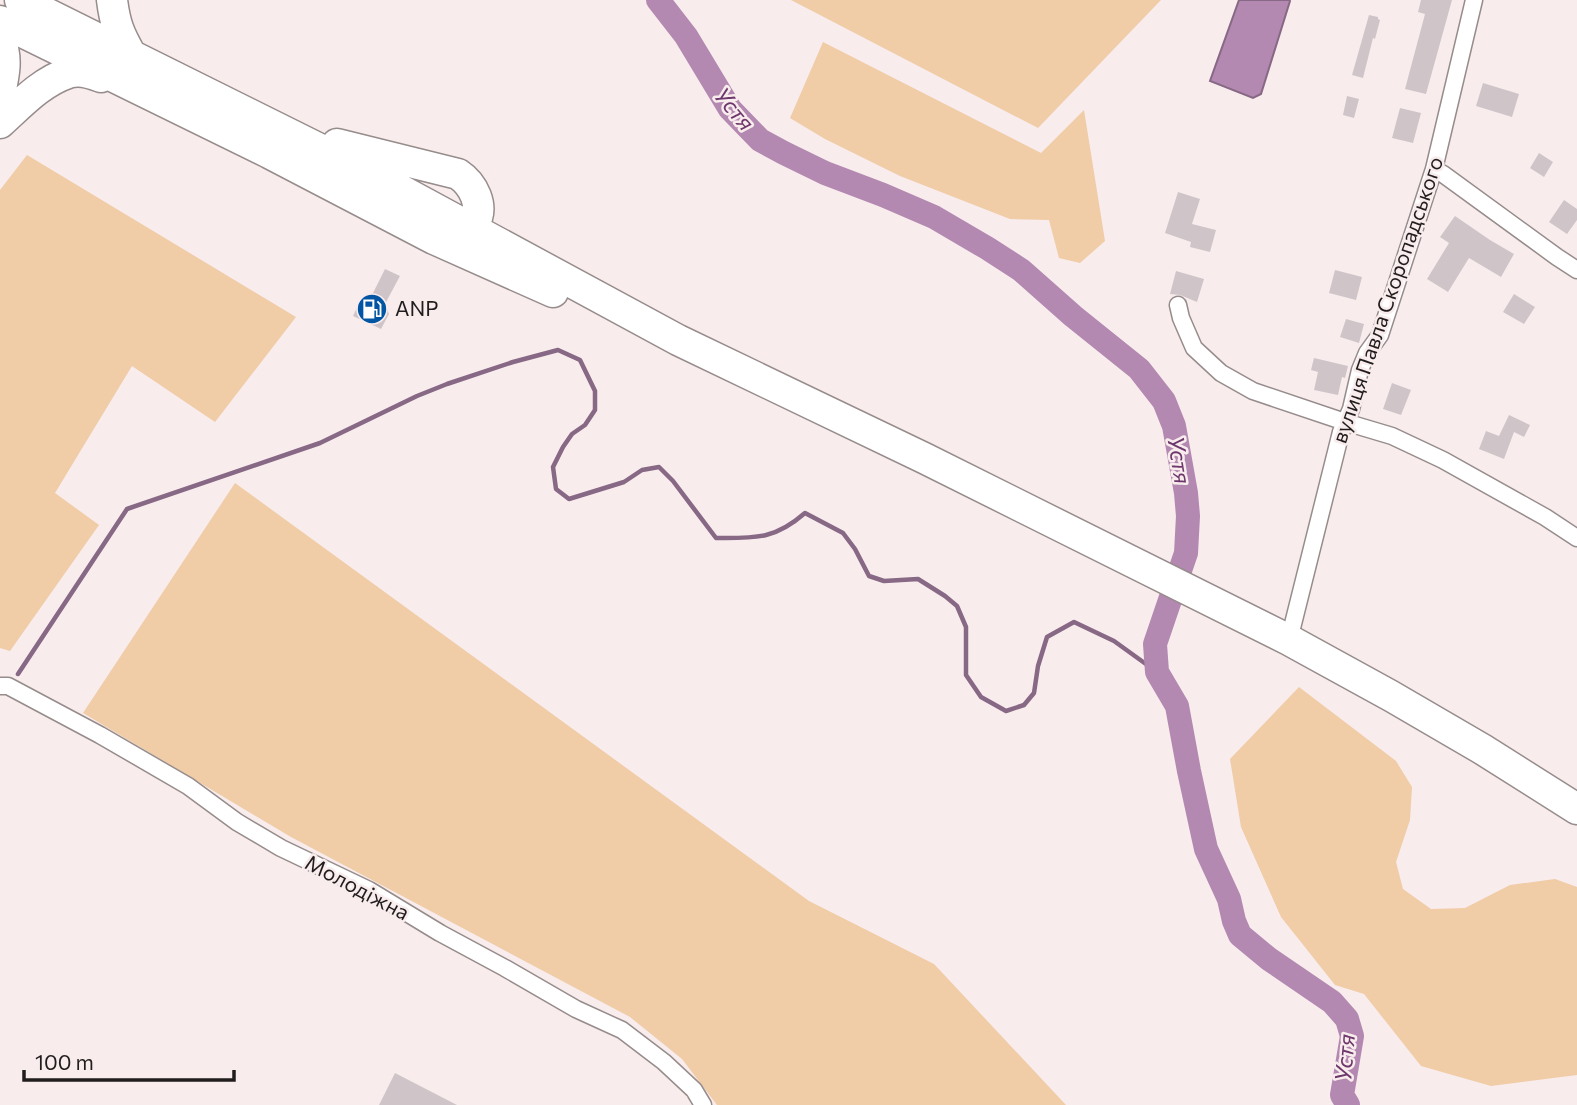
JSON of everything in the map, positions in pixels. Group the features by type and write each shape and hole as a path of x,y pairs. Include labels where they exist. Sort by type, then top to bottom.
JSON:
{"highway":[{"path":"20,0 384,181 459,237"},
{"path":"112,0 115,24 131,55"},
{"path":"0,21 257,148 459,237 570,299 678,340 924,458 1213,602 1391,695 1577,809"},
{"path":"0,41 4,49 4,75 0,93"},
{"path":"0,123 33,93 69,72 86,72 139,89"},
{"path":"288,132 458,174 473,188 478,210 475,220 459,237"}],"street":[{"name":"вулиця Павла Скоропадського","path":"1289,640 1341,432 1351,409 1360,370 1367,353 1380,335 1434,169 1474,0"},
{"path":"1434,169 1577,270"},
{"path":"1178,305 1194,348 1221,373 1253,391 1392,436 1443,460 1577,538"},
{"name":"Молодіжна","path":"0,686 8,686 100,734 177,779 237,822 281,848 369,890 576,1009 622,1030 664,1062 694,1090 703,1105"}],"shaded area":[{"path":"791,0 1161,0 1038,128"},
{"path":"1239,0 1290,1 1261,94 1253,98 1210,81"},
{"path":"823,42 1041,153 1084,110 1105,241 1080,263 1059,258 1049,220 1010,219 900,176 825,139 790,118"},
{"path":"27,155 296,317 215,422 132,366 55,493 99,525 10,651 0,648 0,190"},
{"path":"235,483 809,901 934,964 1066,1105 717,1105 682,1059 630,1017 291,837 83,713"},
{"path":"1299,687 1396,761 1412,787 1410,820 1396,862 1403,889 1431,909 1465,908 1510,885 1555,879 1577,887 1577,1075 1491,1086 1421,1066 1364,994 1335,985 1281,917 1241,827 1230,759"}],"building":[{"path":"1421,0 1452,0 1426,94 1405,89 1425,14 1418,12"},
{"path":"1369,15 1380,20 1363,78 1352,75"},
{"path":"1483,83 1519,94 1512,117 1476,106"},
{"path":"1347,96 1359,99 1354,118 1343,115"},
{"path":"1400,108 1421,113 1413,143 1392,138"},
{"path":"1539,153 1553,162 1544,177 1530,168"},
{"path":"1178,192 1200,199 1192,224 1216,230 1210,252 1190,247 1191,242 1165,233"},
{"path":"1564,200 1577,209 1577,220 1567,234 1549,222"},
{"path":"1455,216 1514,254 1501,277 1469,258 1448,292 1427,279 1449,243 1440,237"},
{"path":"385,269 400,276 385,304 389,314 381,329 353,316 362,297 371,297"},
{"path":"1335,270 1362,277 1356,300 1329,293"},
{"path":"1176,271 1204,279 1197,302 1170,294"},
{"path":"1514,294 1535,307 1524,324 1503,312"},
{"path":"1346,319 1364,324 1359,343 1340,337"},
{"path":"1314,358 1348,366 1338,395 1314,390 1318,372 1311,370"},
{"path":"1392,383 1411,390 1401,415 1383,409"},
{"path":"1509,415 1530,425 1524,437 1514,432 1504,459 1479,449 1486,431 1499,436"},
{"path":"395,1073 457,1105 379,1105"}],"waterway":[{"name":"Устя","path":"658,0 686,36 730,109 760,140 825,173 934,217 987,248 1021,270 1139,369 1164,401 1174,426 1188,516 1186,553 1155,644 1157,672 1177,706 1206,849 1229,899 1240,935 1269,959 1332,1002 1347,1019 1352,1036 1342,1095 1348,1105"},
{"path":"18,674 127,509 320,443 447,384 558,350 580,360 595,391 595,410 585,425 572,434 553,467 556,489 569,499 624,482 642,470 659,467 673,481 716,538 764,536 784,528 805,513 843,533 869,576 884,581 918,579 957,606 966,627 966,675 981,697 1006,711 1024,705 1034,693 1038,666 1047,637 1074,622 1114,641 1157,672"}],"place":[{"name":"ANP","path":"372,309"}]}
